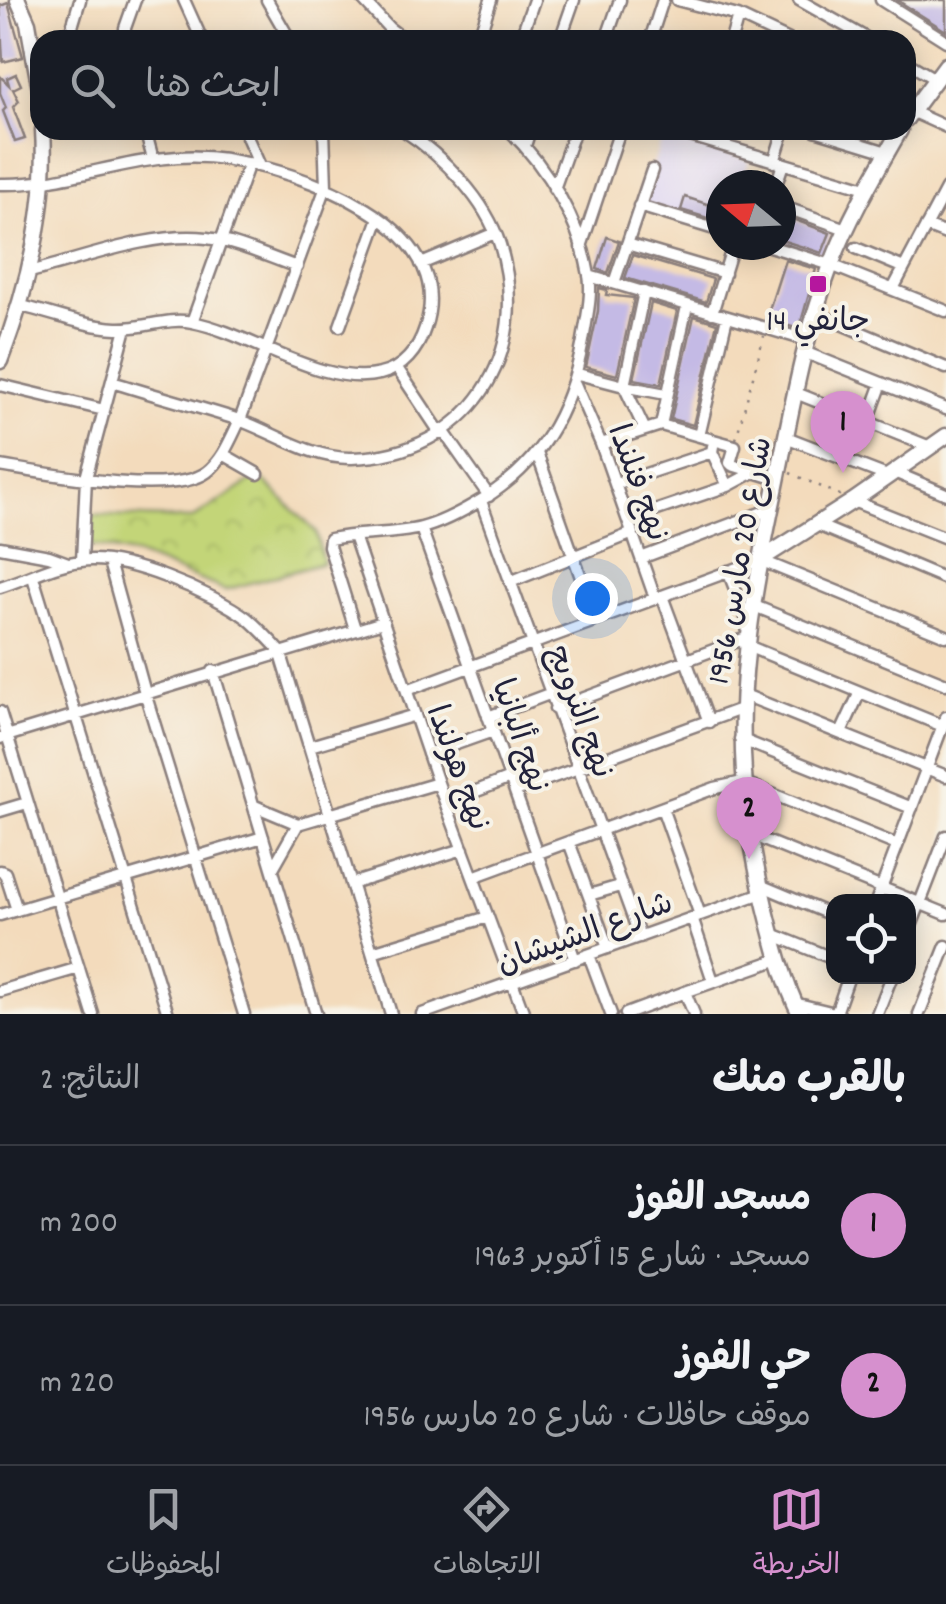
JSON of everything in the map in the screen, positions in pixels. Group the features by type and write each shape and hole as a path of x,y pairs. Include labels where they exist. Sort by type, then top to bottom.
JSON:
{"street":[{"path":"18,0 31,30"},
{"path":"71,30 80,0"},
{"path":"125,30 135,0"},
{"path":"184,0 198,30"},
{"path":"267,0 284,30"},
{"path":"481,30 490,0"},
{"path":"524,30 534,0"},
{"path":"564,30 574,0"},
{"path":"610,30 620,0"},
{"path":"653,30 663,0"},
{"path":"678,0 738,16 768,30"},
{"path":"799,0 852,30"},
{"path":"881,0 946,41"},
{"path":"364,1 395,30"},
{"path":"734,30 738,16"},
{"path":"916,102 946,65"},
{"path":"916,68 935,79"},
{"path":"916,116 946,128"},
{"path":"0,361 30,272 43,140"},
{"path":"148,140 153,159"},
{"path":"192,322 255,164 247,140"},
{"path":"0,466 172,484 208,472 240,420 326,187 324,140"},
{"path":"112,382 240,420 321,453 348,458 385,454 442,433 470,409 484,390 508,334 508,278 483,209 467,188 414,140"},
{"path":"355,629 328,542 334,538 421,528 485,498 537,453 553,430 576,379 587,320 589,276 554,189 519,140"},
{"path":"525,146 527,140"},
{"path":"554,189 572,140"},
{"path":"580,248 617,140"},
{"path":"716,140 866,188"},
{"path":"777,170 782,140"},
{"path":"848,140 887,152"},
{"name":"شارع 20 مارس 1956","path":"797,1008 772,934 749,834 740,739 747,636 815,312 846,229 894,140"},
{"path":"0,184 41,184 153,159 219,158 255,164 352,198 402,239 421,264 428,290 428,322 416,348 397,368 372,376 347,377 192,322 108,327 21,306"},
{"path":"614,283 652,170"},
{"path":"894,289 946,189"},
{"path":"639,206 706,226"},
{"path":"796,211 846,229"},
{"path":"340,326 379,218"},
{"path":"926,226 946,234"},
{"path":"421,264 495,234"},
{"path":"30,272 172,238 222,241 297,267"},
{"path":"627,244 725,273"},
{"path":"856,248 904,268"},
{"path":"796,254 946,310"},
{"path":"712,313 729,260"},
{"path":"589,276 766,329 882,384 946,409"},
{"path":"644,292 624,386 645,430"},
{"path":"660,425 686,306"},
{"path":"815,312 946,368"},
{"path":"700,436 727,317"},
{"path":"82,560 86,478 126,328"},
{"name":"نهج النرويج","path":"397,368 485,498 531,646 640,937"},
{"path":"576,379 666,394"},
{"name":"نهج فنلندا","path":"576,379 641,558 708,722"},
{"path":"868,422 882,384"},
{"path":"0,385 104,410"},
{"path":"796,393 868,422 939,444"},
{"path":"601,444 660,425 700,436 713,446 728,486"},
{"path":"786,437 946,494"},
{"path":"407,690 760,560 939,444"},
{"path":"615,484 713,446 735,446 730,464 778,474"},
{"path":"537,453 596,620"},
{"path":"222,454 258,474"},
{"path":"628,520 728,486 754,472"},
{"path":"853,501 946,538"},
{"path":"641,558 771,509"},
{"path":"815,524 946,579"},
{"name":"نهج ألبانيا","path":"421,528 575,960"},
{"path":"510,582 632,534"},
{"name":"نهج هولندا","path":"354,536 438,783 524,1014"},
{"path":"0,547 69,564"},
{"path":"0,587 82,560 109,562 150,572 211,598 248,618 280,651 391,1014"},
{"path":"760,560 946,636"},
{"path":"109,562 144,693 244,1014"},
{"path":"728,571 747,636 860,692 944,722 879,894"},
{"path":"33,577 168,1014"},
{"path":"752,606 946,684"},
{"path":"4,737 382,622"},
{"path":"554,709 747,636"},
{"path":"213,672 316,1014"},
{"path":"840,733 860,692"},
{"path":"488,717 549,694"},
{"path":"515,791 708,722 741,702 840,733 946,776"},
{"path":"0,712 4,737 92,1014"},
{"path":"310,746 414,715"},
{"path":"428,754 493,731"},
{"path":"740,739 912,808"},
{"path":"446,803 510,778"},
{"path":"473,876 743,782 897,845"},
{"path":"255,806 298,824 438,783"},
{"path":"0,811 27,802"},
{"path":"662,808 713,981"},
{"path":"272,868 298,824"},
{"path":"749,834 946,914"},
{"path":"916,913 946,836"},
{"path":"0,915 263,837"},
{"path":"569,842 608,948"},
{"path":"351,884 462,848"},
{"path":"0,870 5,873 16,910"},
{"path":"588,896 620,886"},
{"path":"761,889 826,913"},
{"name":"شارع الشيشان","path":"422,1014 514,984 761,889"},
{"path":"372,952 488,917"},
{"path":"772,934 826,956"},
{"path":"919,1014 946,946"},
{"path":"589,955 611,1014"},
{"path":"626,1014 779,959"},
{"path":"0,991 79,968"},
{"path":"797,1008 838,1014 847,984"},
{"path":"877,1014 889,984"},
{"path":"685,992 694,1014"}],"path":[{"path":"735,446 766,329"},
{"path":"778,474 853,501"}],"shaded area":[{"path":"661,140 683,140 749,160 746,170 706,170 706,225 641,205"}],"green space":[{"path":"259,476 316,532 323,563 225,590 137,555 88,545 89,515 192,519"}],"building":[{"path":"897,0 946,0 946,31"},
{"path":"8,3 23,57 3,62 0,6"},
{"path":"16,74 21,85 13,89 19,101 13,107 25,139 15,142 3,111 6,108 0,93 0,76 9,85 7,78"},
{"path":"685,197 706,204 706,218 681,210"},
{"path":"796,220 830,233 822,253 796,245"},
{"path":"607,237 619,241 608,273 597,269"},
{"path":"633,255 713,279 706,302 625,278"},
{"path":"785,260 816,269 799,329 766,319"},
{"path":"599,288 607,290 606,295 634,298 617,375 586,367"},
{"path":"651,303 677,311 661,384 634,379"},
{"path":"694,316 717,323 693,425 671,419"}],"place":[{"name":"14 جانفي","path":"818,284"},
{"name":"مسجد الفوز","path":"843,473"},
{"name":"حي الفوز","path":"749,859"}]}
